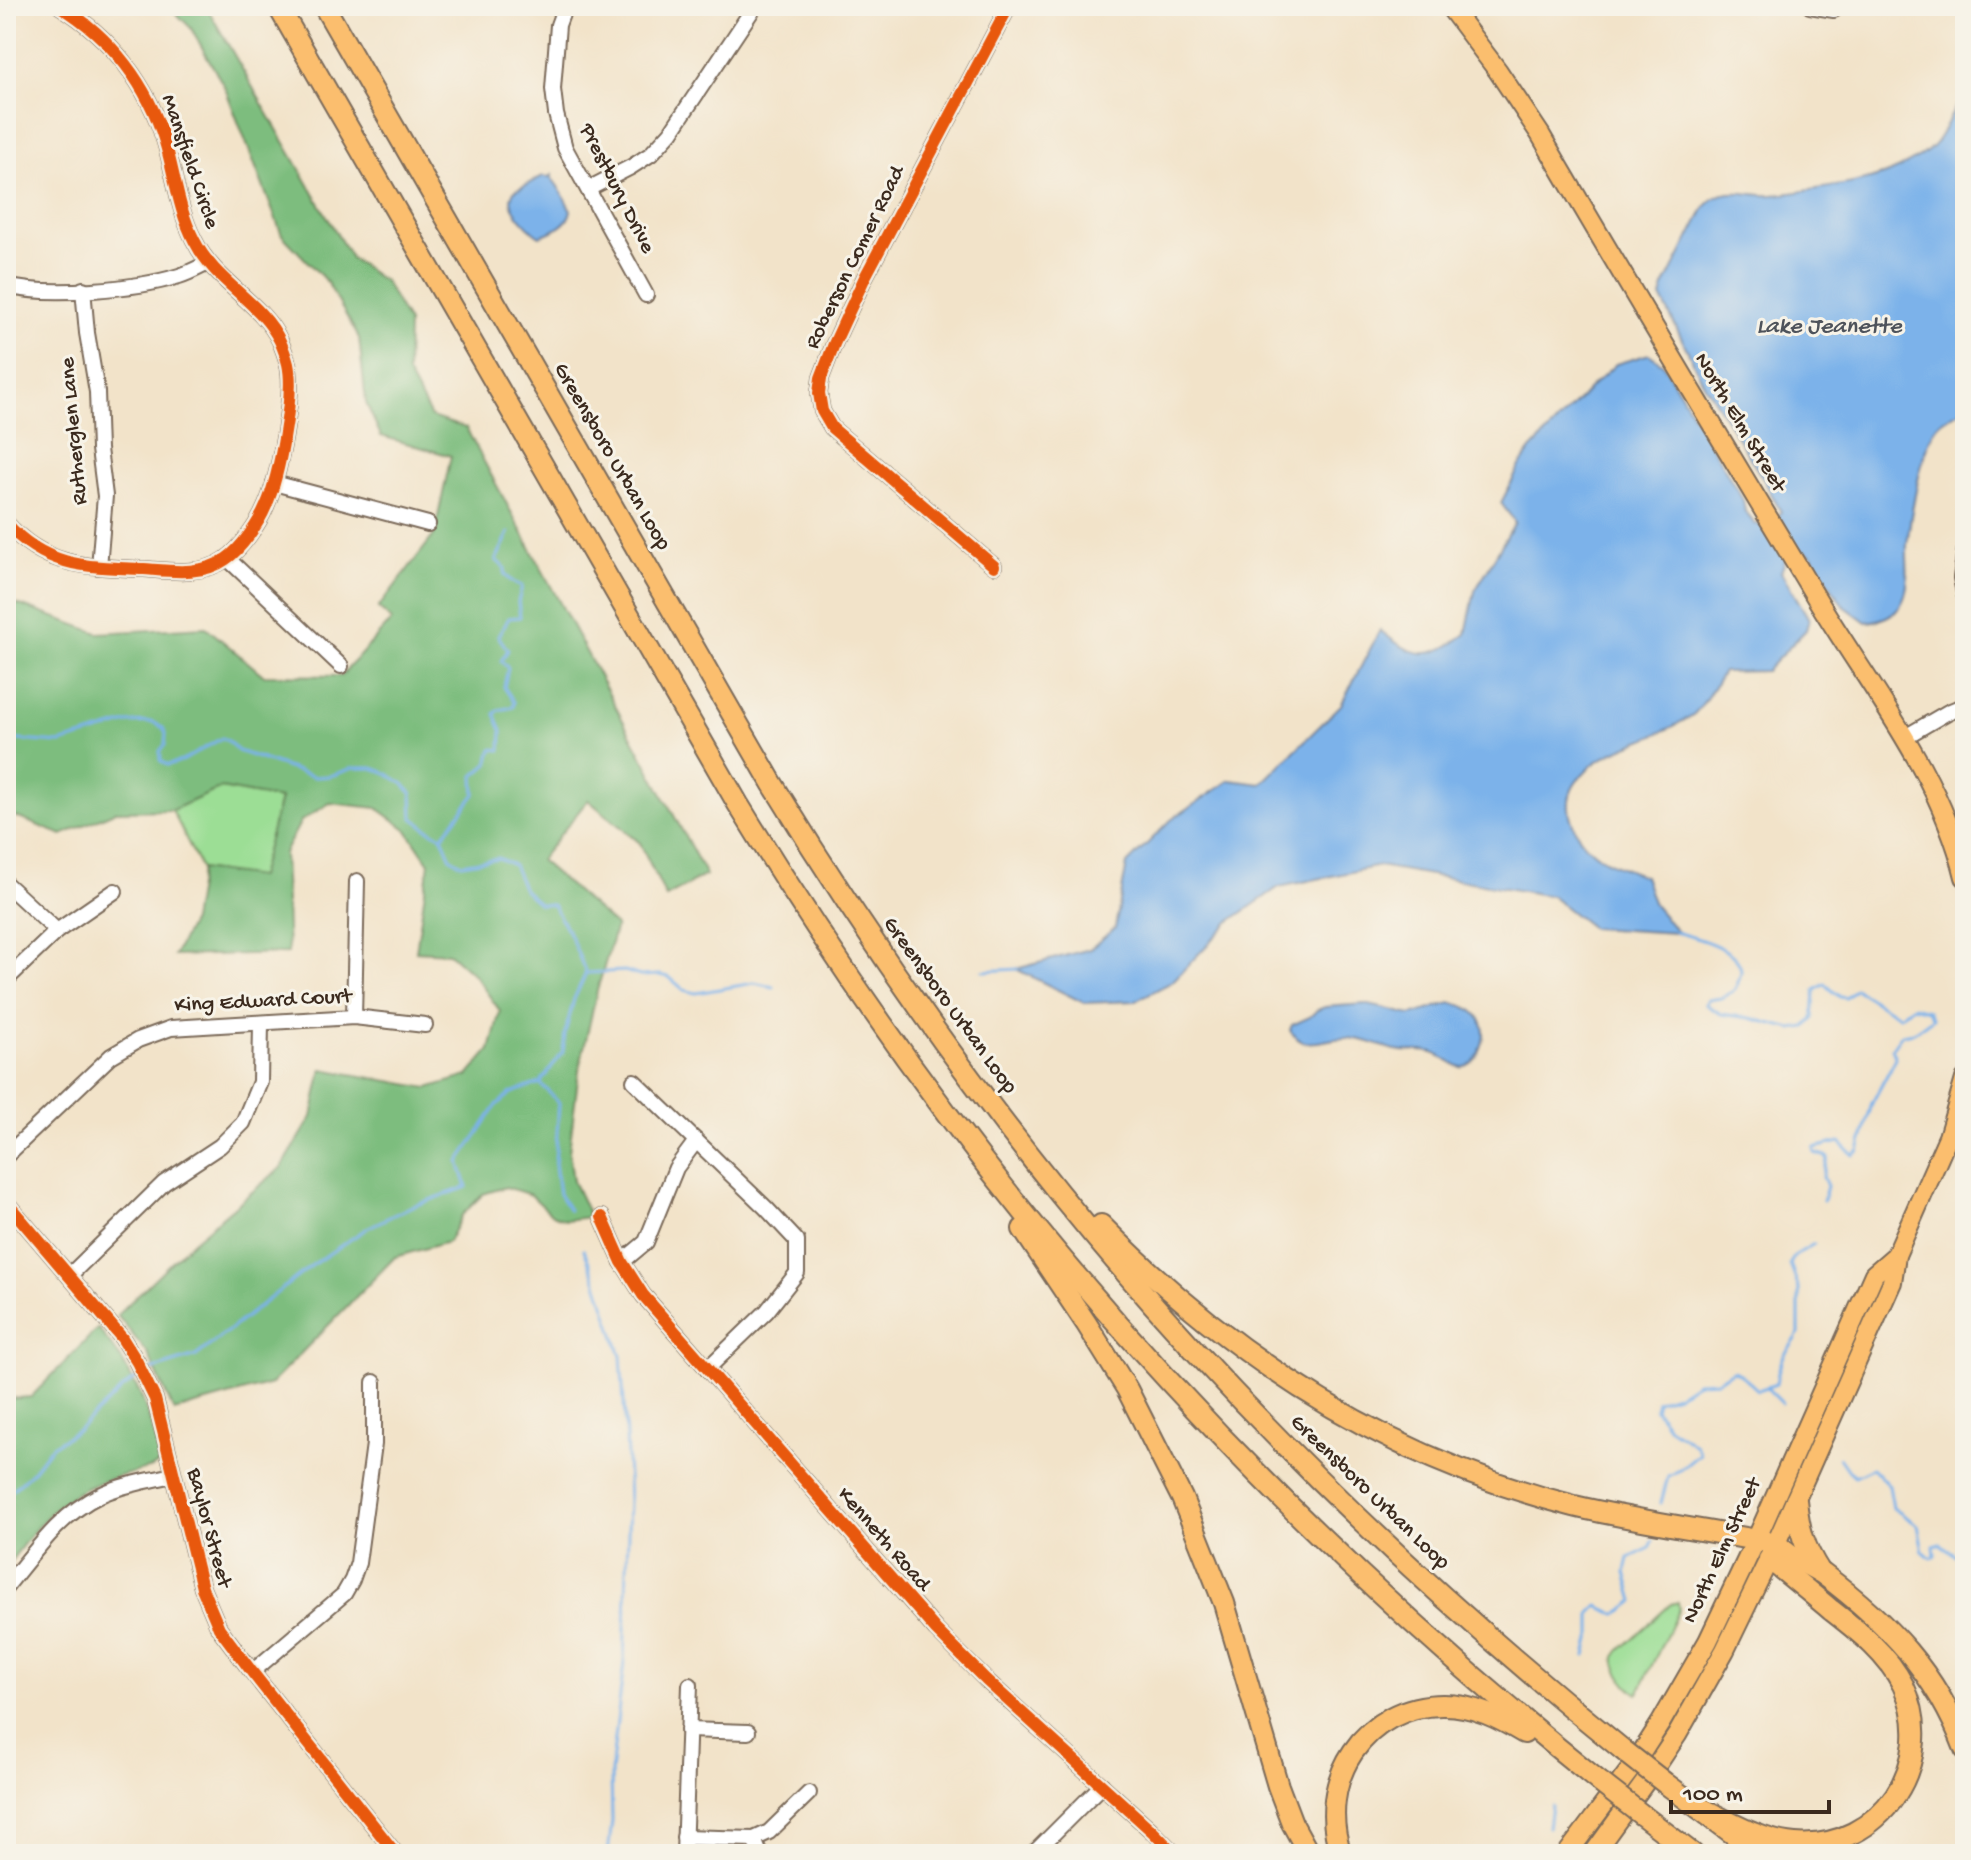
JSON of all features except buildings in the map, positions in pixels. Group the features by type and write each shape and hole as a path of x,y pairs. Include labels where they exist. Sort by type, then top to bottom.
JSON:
{"highway":[{"path":"278,6 738,804 855,986 940,1104 1075,1275 1242,1458 1388,1601 1486,1689 1693,1854"},
{"name":"Greensboro Urban Loop","path":"324,6 735,722 802,833 929,1023 1015,1138 1210,1367 1352,1513 1457,1611 1567,1705 1760,1854"},
{"path":"940,1104 1086,1323 1127,1389 1166,1463 1211,1568 1241,1657 1278,1786 1292,1823 1309,1854"},
{"path":"1015,1138 1144,1268 1195,1313 1273,1371 1362,1424 1436,1459 1537,1496 1767,1548 1793,1557 1820,1572 1882,1623 1908,1649 1940,1695 1965,1749"},
{"path":"1796,1500 1801,1536 1820,1572"},
{"path":"1693,1804 1770,1839 1795,1844 1821,1843 1844,1837 1877,1817 1899,1790 1910,1767 1914,1742 1913,1717 1907,1694 1896,1672 1867,1640 1767,1548"},
{"path":"1341,1854 1333,1811 1342,1771 1365,1737 1403,1712 1431,1705 1474,1709 1503,1721 1571,1759"}],"main road":[{"name":"North Elm Street","path":"1449,6 1540,134 1765,513 1905,737 1941,802 1965,877"},
{"name":"North Elm Street","path":"1567,1854 1660,1724 1796,1500 1892,1282 1896,1255 1948,1137 1965,1079"},
{"name":"North Elm Street","path":"1593,1854 1645,1784 1690,1714 1731,1639 1874,1274 1896,1255"}],"street":[{"name":"Mansfield Circle","path":"60,6 95,31 125,62 138,82 166,143 179,201 195,243 208,263 267,321 278,336 289,365 290,399 274,483 255,526 228,559"},
{"path":"588,189 651,154 671,132 755,6"},
{"name":"Roberson Comer Road","path":"994,566 832,428 822,411 819,393 821,378 849,310 1009,6"},
{"path":"1810,6 1834,10"},
{"name":"Prestbury Drive","path":"558,8 553,89 565,148 646,295"},
{"path":"6,286 49,290 152,282 182,275 208,263"},
{"name":"Rutherglen Lane","path":"83,289 97,392 105,496 99,567"},
{"path":"274,483 428,524"},
{"path":"6,523 24,542 68,563 189,571 210,568 228,559 341,666"},
{"path":"1965,548 1961,578 1965,598"},
{"path":"1905,737 1965,705"},
{"path":"354,1017 357,881"},
{"path":"6,884 57,931"},
{"path":"6,980 57,931 115,891"},
{"name":"King Edward Court","path":"6,1156 111,1056 138,1040 171,1028 354,1017 425,1025"},
{"path":"69,1276 164,1183 220,1146 243,1123 260,1082 261,1023"},
{"path":"634,1081 797,1241 797,1273 767,1311 707,1369"},
{"path":"622,1262 646,1242 676,1168 696,1141"},
{"name":"Baylor Street","path":"6,1202 122,1338 148,1382 155,1399 202,1588 219,1628 396,1854"},
{"name":"Kenneth Road","path":"602,1217 622,1262 643,1295 936,1630 1175,1854"},
{"path":"252,1672 344,1594 352,1580 358,1563 374,1444 374,1382"},
{"path":"6,1587 53,1529 76,1509 111,1491 173,1475"},
{"path":"684,1854 690,1685"},
{"path":"688,1730 748,1732"},
{"path":"1033,1854 1102,1785"},
{"path":"684,1837 754,1839 769,1832 809,1793"},
{"path":"754,1839 760,1854"}],"green space":[{"path":"169,6 206,6 351,258 385,282 408,323 407,373 431,417 466,428 706,875 666,897 640,843 588,800 540,860 616,926 579,1070 569,1152 573,1181 590,1217 565,1220 552,1215 531,1195 506,1187 483,1194 462,1215 448,1242 395,1257 271,1384 174,1411 148,1354 117,1315 193,1241 282,1167 312,1117 322,1069 428,1088 468,1076 490,1050 500,1011 475,976 449,953 416,951 429,863 406,829 377,808 330,803 301,821 284,853 288,953 174,956 192,921 201,869 259,877 280,799 221,788 172,810 116,811 62,835 6,813 6,600 98,633 206,627 263,675 341,676 392,620 378,608 434,535 451,456 381,436 366,403 359,338 327,282 282,235 225,88 191,28"},
{"path":"221,788 280,799 259,878 201,869 172,810"},
{"path":"98,1328 120,1357 140,1393 160,1457 158,1464 99,1483 70,1497 43,1520 6,1567 6,1399 31,1397"},
{"path":"1678,1602 1679,1609 1638,1694 1619,1672 1615,1657 1671,1604"}],"water":[{"name":"Lake Jeanette","path":"1965,97 1965,409 1938,425 1927,448 1911,518 1907,585 1903,601 1888,616 1866,622 1843,605 1811,555 1804,551 1785,561 1781,572 1809,619 1806,630 1766,671 1723,672 1693,714 1666,730 1609,754 1585,772 1571,792 1570,814 1583,842 1600,857 1644,876 1654,905 1678,933 1592,928 1551,896 1379,866 1279,887 1230,921 1172,982 1135,1001 1084,1003 1016,969 1090,949 1115,928 1127,864 1171,820 1230,780 1261,784 1341,705 1380,630 1403,647 1422,653 1442,649 1466,634 1475,591 1515,522 1501,503 1521,464 1616,364 1649,354 1663,364 1743,500 1745,512 1755,524 1767,524 1776,518 1781,512 1703,382 1661,297 1664,287 1705,207 1716,197 1734,193 1788,193 1853,183 1889,173 1916,159 1936,143"},
{"path":"552,175 571,210 564,224 540,236 517,213 512,197 514,191 543,176"},
{"path":"1451,1003 1475,1013 1483,1025 1483,1041 1478,1054 1461,1067 1429,1052 1395,1050 1354,1038 1301,1041 1290,1030 1292,1025 1325,1007 1365,1004 1411,1015"}],"waterway":[{"path":"442,837 475,794 474,776 488,764 492,749 501,750 502,730 495,714 513,707 514,702 504,687 508,668 501,661 508,650 498,636 509,618 520,617 518,602 522,586 505,575 505,568 496,560 509,533"},
{"path":"6,739 60,743 127,723 153,722 166,733 165,745 160,751 161,761 167,765 182,761 222,738 238,751 315,777 330,776 353,768 372,768 384,772 404,784 412,794 413,818 442,837 451,858 462,864 498,858 513,865 524,890 540,904 553,905 586,973 574,999 563,1052 540,1083 511,1093 497,1105 459,1162 467,1187 410,1207 369,1227 315,1263 196,1356 151,1370"},
{"path":"1675,932 1714,945 1739,963 1741,973 1735,990 1705,1004 1721,1014 1792,1029 1806,1027 1813,1019 1815,990 1825,984 1840,997 1846,998 1855,989 1899,1016 1913,1006 1928,1010 1933,1018 1914,1032 1902,1034 1892,1048 1896,1058 1872,1103 1859,1151 1853,1155 1840,1142 1814,1148 1815,1153 1828,1157 1823,1177 1827,1186 1823,1201"},
{"path":"983,971 1018,969"},
{"path":"586,973 625,971 640,976 660,975 669,977 684,990 696,993 754,983 774,987"},
{"path":"540,1083 559,1103 555,1164 559,1194 569,1210"},
{"path":"1661,1503 1668,1476 1700,1454 1696,1445 1668,1427 1655,1409 1657,1401 1677,1395 1697,1382 1717,1381 1732,1371 1743,1376 1758,1390 1776,1384 1783,1359 1799,1333 1799,1289 1790,1264 1794,1256 1814,1244"},
{"path":"584,1250 621,1356 629,1501 624,1662 611,1772 612,1821 608,1854"},
{"path":"6,1496 33,1471 52,1446 78,1430 137,1378"},
{"path":"1767,1388 1782,1403"},
{"path":"1839,1458 1855,1476 1872,1468 1889,1486 1893,1508 1918,1525 1923,1551 1931,1558 1935,1555 1934,1546 1941,1544 1965,1561"},
{"path":"1586,1656 1591,1635 1591,1613 1598,1606 1617,1613 1634,1601 1626,1573 1629,1558 1650,1548 1653,1541"},
{"path":"1548,1827 1551,1806"}],"cycle path":[{"path":"6,523 37,549 69,562 175,571 207,568 238,549 263,513 276,476 288,415 290,378 280,341 262,314 214,268 194,240 180,204 165,142 149,101 111,48 96,32 60,6"},
{"path":"994,566 832,428 822,411 819,393 821,378 834,344 865,277 1009,6"},
{"path":"6,1202 122,1338 137,1362 155,1399 202,1588 219,1628 396,1854"},
{"path":"602,1217 622,1262 643,1295 936,1630 1175,1854"}]}
